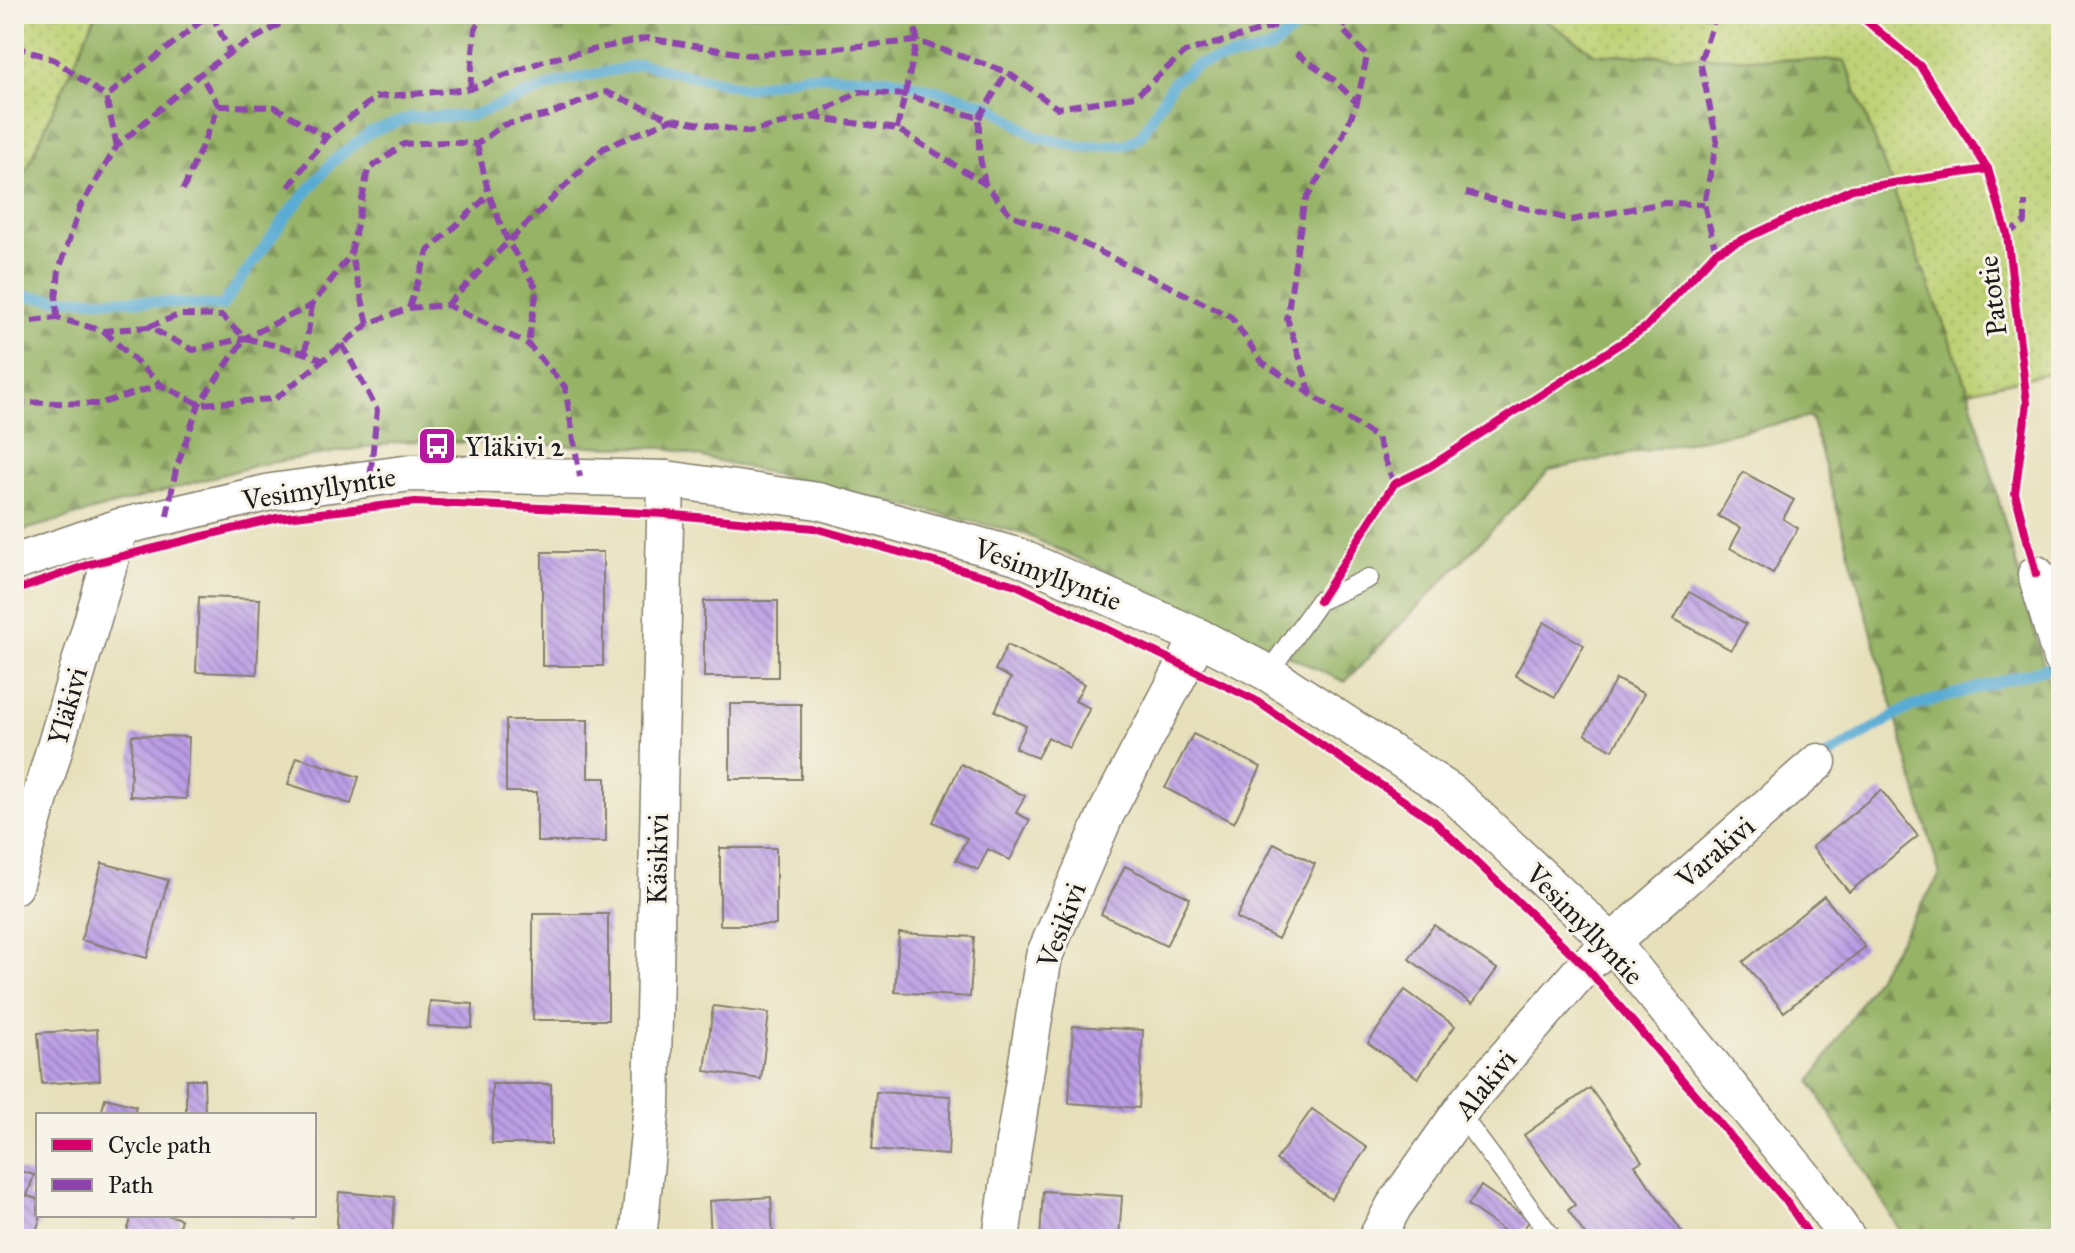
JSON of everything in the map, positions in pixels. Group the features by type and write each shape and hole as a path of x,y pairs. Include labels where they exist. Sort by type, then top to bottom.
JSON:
{"street":[{"name":"Vesimyllyntie","path":"14,563 120,527 271,492 411,473 666,479 818,501 1017,556 1199,637 1268,673 1451,792 1612,943 1808,1182 1848,1239"},
{"name":"Käsikivi","path":"638,1239 652,1105 666,479"},
{"name":"Yläkivi","path":"14,886 120,527"},
{"path":"2036,574 2061,658"},
{"name":"Vesikivi","path":"1001,1239 1044,956 1106,814 1199,637"},
{"name":"Varakivi","path":"1612,943 1818,762"},
{"name":"Alakivi","path":"1376,1239 1394,1206 1477,1090 1585,966 1612,943"}],"lane":[{"path":"1268,673 1319,601 1369,578"},
{"path":"1459,1113 1553,1239"}],"green space":[{"path":"14,14 96,14 14,198"},
{"path":"96,14 1536,14 1596,54 1845,61 1969,391 2061,728 2061,1206 2040,1239 1905,1239 1811,1082 1940,875 1811,417 1550,470 1345,682 1025,534 664,448 405,441 257,465 14,533 14,198"},
{"path":"1536,14 2061,14 2061,370 1969,391 1845,61 1596,54"}],"building":[{"path":"1743,472 1794,500 1783,519 1798,528 1773,573 1730,548 1741,528 1718,516"},
{"path":"542,552 603,552 603,666 542,666"},
{"path":"1689,592 1746,624 1731,650 1674,619"},
{"path":"199,597 260,599 257,674 196,672"},
{"path":"704,601 778,601 778,677 704,677"},
{"path":"1544,622 1584,645 1555,697 1515,675"},
{"path":"1007,645 1084,684 1075,701 1090,708 1069,748 1048,737 1037,758 1015,748 1026,726 995,711 1011,678 995,670"},
{"path":"1616,679 1644,694 1613,750 1585,734"},
{"path":"730,704 801,704 801,779 730,779"},
{"path":"506,720 588,720 588,778 606,778 606,842 537,842 537,792 506,792"},
{"path":"1193,734 1261,767 1234,823 1165,788"},
{"path":"132,735 189,737 186,799 130,796"},
{"path":"297,757 359,777 351,804 288,784"},
{"path":"961,764 1025,796 1016,813 1030,820 1010,860 988,849 978,870 956,860 967,838 933,822"},
{"path":"1881,790 1918,836 1849,892 1812,847"},
{"path":"1274,843 1315,864 1278,939 1236,918"},
{"path":"720,848 776,848 776,925 720,925"},
{"path":"102,863 168,880 147,958 81,940"},
{"path":"1125,866 1190,898 1166,946 1101,914"},
{"path":"1824,896 1865,947 1784,1012 1743,962"},
{"path":"533,914 608,914 608,1020 533,1020"},
{"path":"1434,925 1497,969 1472,1004 1409,959"},
{"path":"899,933 974,937 970,997 895,992"},
{"path":"1405,990 1455,1026 1418,1078 1368,1043"},
{"path":"430,1001 473,1004 472,1028 428,1026"},
{"path":"713,1006 769,1013 761,1079 705,1071"},
{"path":"1073,1026 1143,1030 1139,1108 1069,1103"},
{"path":"97,1029 100,1080 42,1084 38,1033"},
{"path":"186,1079 204,1079 205,1113 186,1113"},
{"path":"492,1084 551,1084 551,1144 492,1144"},
{"path":"1590,1088 1642,1161 1635,1165 1687,1239 1588,1239 1568,1210 1575,1205 1524,1135"},
{"path":"876,1092 951,1096 948,1155 872,1150"},
{"path":"105,1098 136,1106 134,1113 101,1113"},
{"path":"1312,1109 1367,1148 1331,1199 1276,1160"},
{"path":"14,1169 34,1175 27,1196 36,1198 36,1217 40,1217 34,1239 14,1239"},
{"path":"1481,1186 1530,1220 1516,1239 1468,1205"},
{"path":"1043,1191 1122,1196 1119,1239 1040,1239"},
{"path":"339,1192 395,1197 392,1239 336,1239"},
{"path":"771,1197 773,1239 711,1239 709,1201"},
{"path":"131,1217 174,1217 181,1219 178,1231 203,1239 125,1239"}],"waterway":[{"path":"14,295 222,306 288,214 333,161 370,132 412,117 471,116 560,82 642,64 746,88 805,75 894,79 989,105 1037,137 1083,147 1127,144 1141,136 1173,82 1197,65 1271,49 1317,14"},
{"path":"1822,759 1910,707 2050,667"}],"marked path":[{"path":"117,146 106,97 210,14"},
{"path":"212,14 230,53"},
{"path":"57,318 59,270 80,207 117,146 200,74 297,14"},
{"path":"470,89 475,29 485,14"},
{"path":"897,129 917,41 914,14"},
{"path":"289,187 326,137 376,97 470,89 546,60 647,38 749,55 917,41 1007,72 1057,108 1136,96 1185,52 1273,27 1280,14"},
{"path":"1311,394 1287,318 1304,203 1342,137 1357,103 1367,56 1342,29 1353,14"},
{"path":"1716,14 1700,61 1717,141 1704,204 1716,252"},
{"path":"1980,14 1996,18 2028,14"},
{"path":"14,46 55,60 106,97"},
{"path":"1296,53 1333,79 1357,103"},
{"path":"979,118 1007,72"},
{"path":"183,190 219,106 200,74"},
{"path":"368,324 351,254 368,170 404,144 477,144 503,125 548,115 606,92 672,119 749,132 810,117 897,129 985,184 1011,215 1064,234 1231,317 1262,362 1377,438 1394,484"},
{"path":"811,117 859,92 906,95 979,118 979,152 985,184"},
{"path":"219,106 275,107 326,137"},
{"path":"447,305 604,148 672,119"},
{"path":"477,144 489,195 508,242 537,289 528,344"},
{"path":"1466,193 1572,220 1664,203 1704,204"},
{"path":"409,308 428,251 489,195"},
{"path":"2007,234 2025,222 2025,202"},
{"path":"14,323 57,318 104,331 148,327 193,350 245,338 312,305 351,254"},
{"path":"305,353 312,305"},
{"path":"104,331 161,385 199,404 275,399 368,324 409,308 447,305 528,344 565,387 580,477"},
{"path":"148,327 179,315 222,316 245,338 322,360"},
{"path":"167,516 176,469 199,404 245,338"},
{"path":"342,344 377,410 370,479"},
{"path":"14,402 98,404 161,385"}],"cycle path":[{"name":"Patotie","path":"1858,14 1920,66 1988,169 2007,234 2027,403 2015,493 2036,574"},
{"path":"1319,601 1394,484 1429,467 1646,327 1716,252 1852,189 1988,169"},
{"path":"14,591 90,564 277,518 415,502 665,514 814,528 1016,585 1255,700 1434,821 1585,966 1786,1201 1812,1239"}],"place":[{"name":"Yläkivi 2","path":"437,446"}]}
